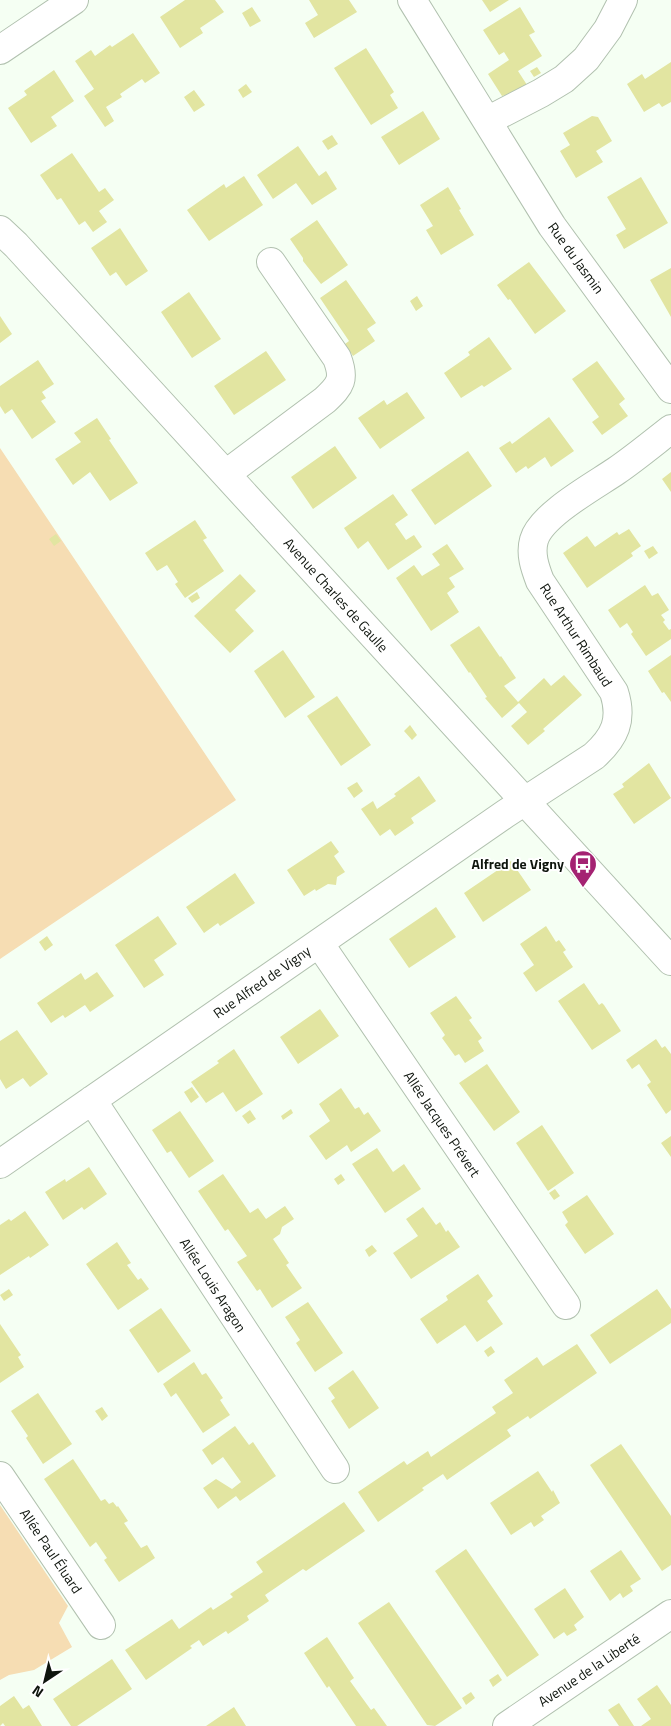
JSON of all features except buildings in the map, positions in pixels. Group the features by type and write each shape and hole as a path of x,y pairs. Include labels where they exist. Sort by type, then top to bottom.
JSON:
{"street":[{"path":"0,50 74,0"},
{"name":"Rue du Jasmin","path":"412,0 552,226 671,389"},
{"path":"487,121 564,79 586,59 608,29 623,0"},
{"name":"Avenue Charles de Gaulle","path":"0,230 16,245 671,961"},
{"path":"226,474 325,400 335,391 341,381 342,370 337,358 271,262"},
{"name":"Rue Arthur Rimbaud","path":"524,800 594,756 613,735 618,721 618,705 614,692 540,581 534,565 534,539 539,530 560,510 671,429"},
{"name":"Rue Alfred de Vigny","path":"0,1164 524,800"},
{"name":"Allée Jacques Prévert","path":"318,943 566,1305"},
{"name":"Allée Louis Aragon","path":"92,1100 334,1469"},
{"name":"Allée Paul Éluard","path":"0,1476 101,1625"},
{"name":"Avenue de la Liberté","path":"507,1726 671,1614"}],"shaded area":[{"path":"0,448 236,800 0,959"},
{"path":"0,1505 68,1606 59,1623 72,1647 34,1670 9,1675 0,1680"}],"place":[{"name":"Alfred de Vigny","path":"583,888"}]}
